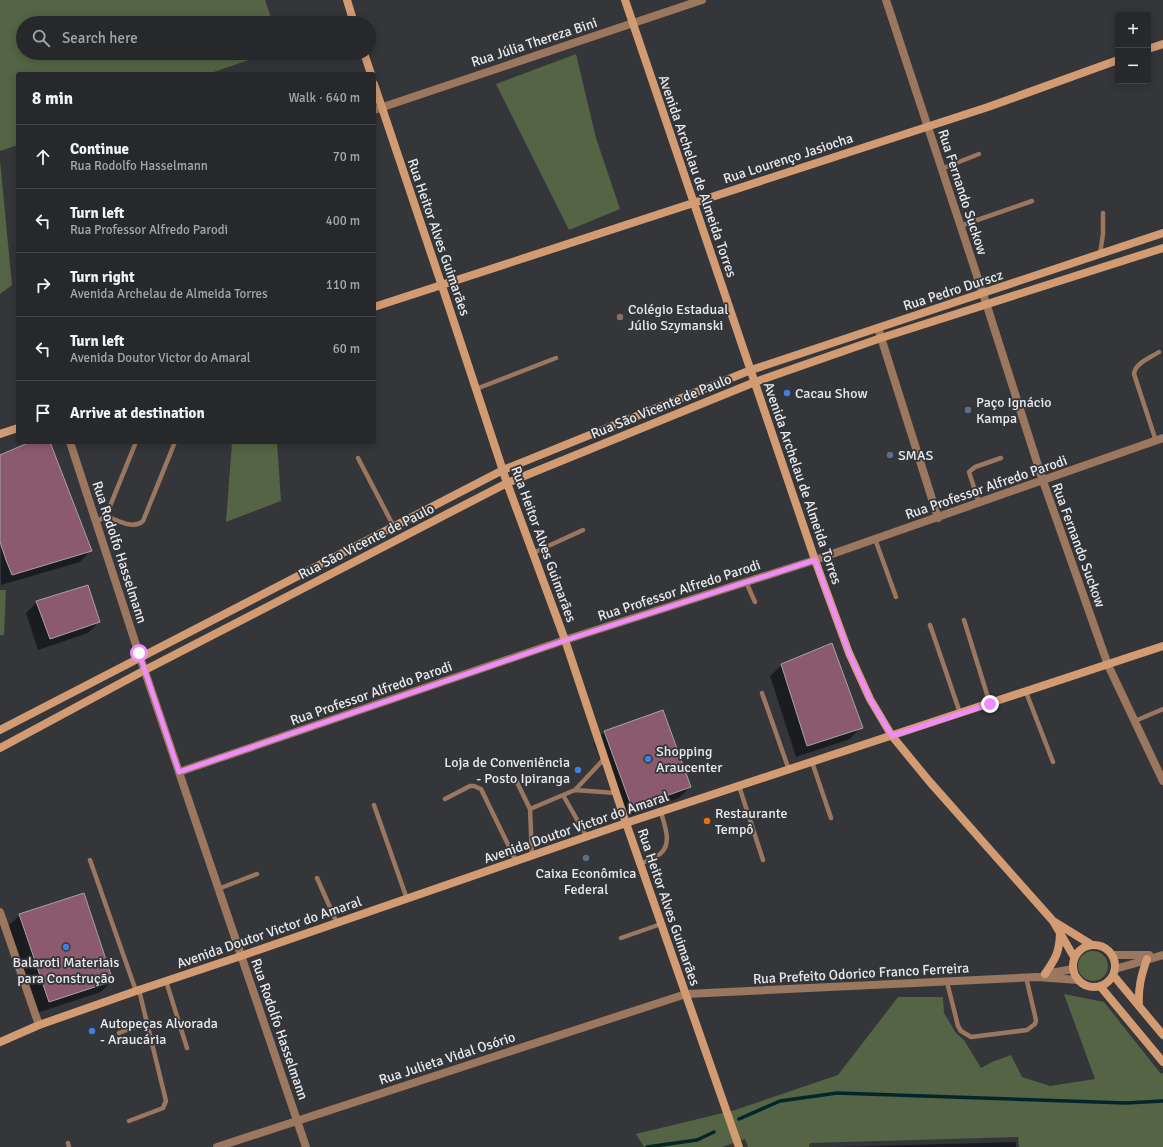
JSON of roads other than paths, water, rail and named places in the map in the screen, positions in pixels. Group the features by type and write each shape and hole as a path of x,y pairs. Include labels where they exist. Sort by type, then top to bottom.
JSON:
{"main road":[{"path":"347,0 352,16"},
{"name":"Avenida Archelau de Almeida Torres","path":"625,0 815,560 849,653 870,699 892,736 929,781 1053,921 1074,958"},
{"path":"1151,48 1163,44"},
{"path":"366,60 370,72"},
{"name":"Rua Lourenço Jasiocha","path":"376,306 693,202 988,108 1115,61"},
{"name":"Rua Heitor Alves Guimarães","path":"376,96 378,108 442,284 507,483 566,640 626,824 739,1147"},
{"name":"Rua Pedro Durscz","path":"751,370 1163,233"},
{"name":"Rua Pedro Durscz","path":"755,382 881,338 987,306 1163,248"},
{"name":"Rua São Vicente de Paulo","path":"0,730 503,470 751,370"},
{"name":"Rua São Vicente de Paulo","path":"0,748 145,670 507,483 755,382"},
{"path":"0,434 16,429"},
{"name":"Avenida Doutor Victor do Amaral","path":"0,1042 39,1025 138,990 516,861 1163,646"},
{"name":"Avenida Archelau de Almeida Torres","path":"1053,921 1092,945"},
{"path":"1041,976 1054,960 1059,948 1060,933"},
{"path":"1114,972 1105,984 1092,987 1084,985 1078,980 1072,965 1074,958 1079,951 1085,947 1092,945 1107,949 1112,955 1114,972 1163,1035"},
{"path":"1139,1006 1138,989 1147,959"},
{"path":"1100,986 1163,1062"}],"street":[{"name":"Rua Júlia Thereza Bini","path":"378,108 702,0"},
{"name":"Rua Fernando Suckow","path":"886,0 1043,481 1108,665 1163,781"},
{"path":"878,328 938,518"},
{"name":"Rua Professor Alfredo Parodi","path":"179,772 566,640 815,560 1159,439"},
{"name":"Rua Rodolfo Hasselmann","path":"71,444 140,657 306,1147"},
{"path":"0,912 39,1025"},
{"path":"1112,955 1161,955"},
{"path":"1114,972 1161,955"},
{"name":"Rua Prefeito Odorico Franco Ferreira","path":"686,994 1026,977 1041,976 1073,969"},
{"name":"Rua Prefeito Odorico Franco Ferreira","path":"1041,976 1078,980"},
{"name":"Rua Julieta Vidal Osório","path":"217,1147 686,994"}],"lane":[{"path":"941,169 979,154"},
{"path":"960,226 1032,201"},
{"path":"1100,254 1103,234 1103,213"},
{"path":"1159,352 1139,365 1135,369 1134,374 1159,439"},
{"path":"476,389 556,358"},
{"path":"96,522 106,516 135,444"},
{"path":"106,516 131,525 139,525 143,521 174,444"},
{"path":"358,458 394,526"},
{"path":"979,503 969,472 975,467 1001,458"},
{"path":"533,553 583,530"},
{"path":"875,539 896,597"},
{"path":"746,582 755,602"},
{"path":"964,620 990,704"},
{"path":"930,625 960,713"},
{"path":"1026,692 1053,762"},
{"path":"762,693 789,770"},
{"path":"1135,721 1163,710"},
{"path":"530,809 575,790 604,759"},
{"path":"812,762 831,818"},
{"path":"516,778 530,809 532,856"},
{"path":"445,799 470,786 481,789 516,861"},
{"path":"739,786 763,860"},
{"path":"575,790 616,793"},
{"path":"563,795 587,837"},
{"path":"374,805 407,899"},
{"path":"640,864 661,853 666,845 667,835 661,812"},
{"path":"90,860 138,990 166,1101 163,1108 129,1121"},
{"path":"218,889 257,874"},
{"path":"317,878 337,923"},
{"path":"621,938 661,924"},
{"path":"947,982 958,1026 961,1031 971,1037 1027,1030 1035,1024 1036,1020 1026,977"},
{"path":"166,981 187,1048"},
{"path":"119,1033 147,1022"}],"waterway":[{"path":"739,1119 780,1101 837,1093 1126,1103 1163,1101"},
{"path":"647,1147 697,1140 714,1132"}],"place":[{"name":"Colégio Estadual Júlio Szymanski","path":"620,317"},
{"name":"Cacau Show","path":"787,393"},
{"name":"Paço Ignácio Kampa","path":"968,410"},
{"name":"SMAS","path":"890,455"},
{"name":"Shopping Araucenter","path":"648,759"},
{"name":"Loja de Conveniência - Posto Ipiranga","path":"578,770"},
{"name":"Restaurante Tempô","path":"707,821"},
{"name":"Caixa Econômica Federal","path":"586,858"},
{"name":"Balaroti Materiais para Construção","path":"66,947"},
{"name":"Autopeças Alvorada - Araucária","path":"92,1031"}]}
